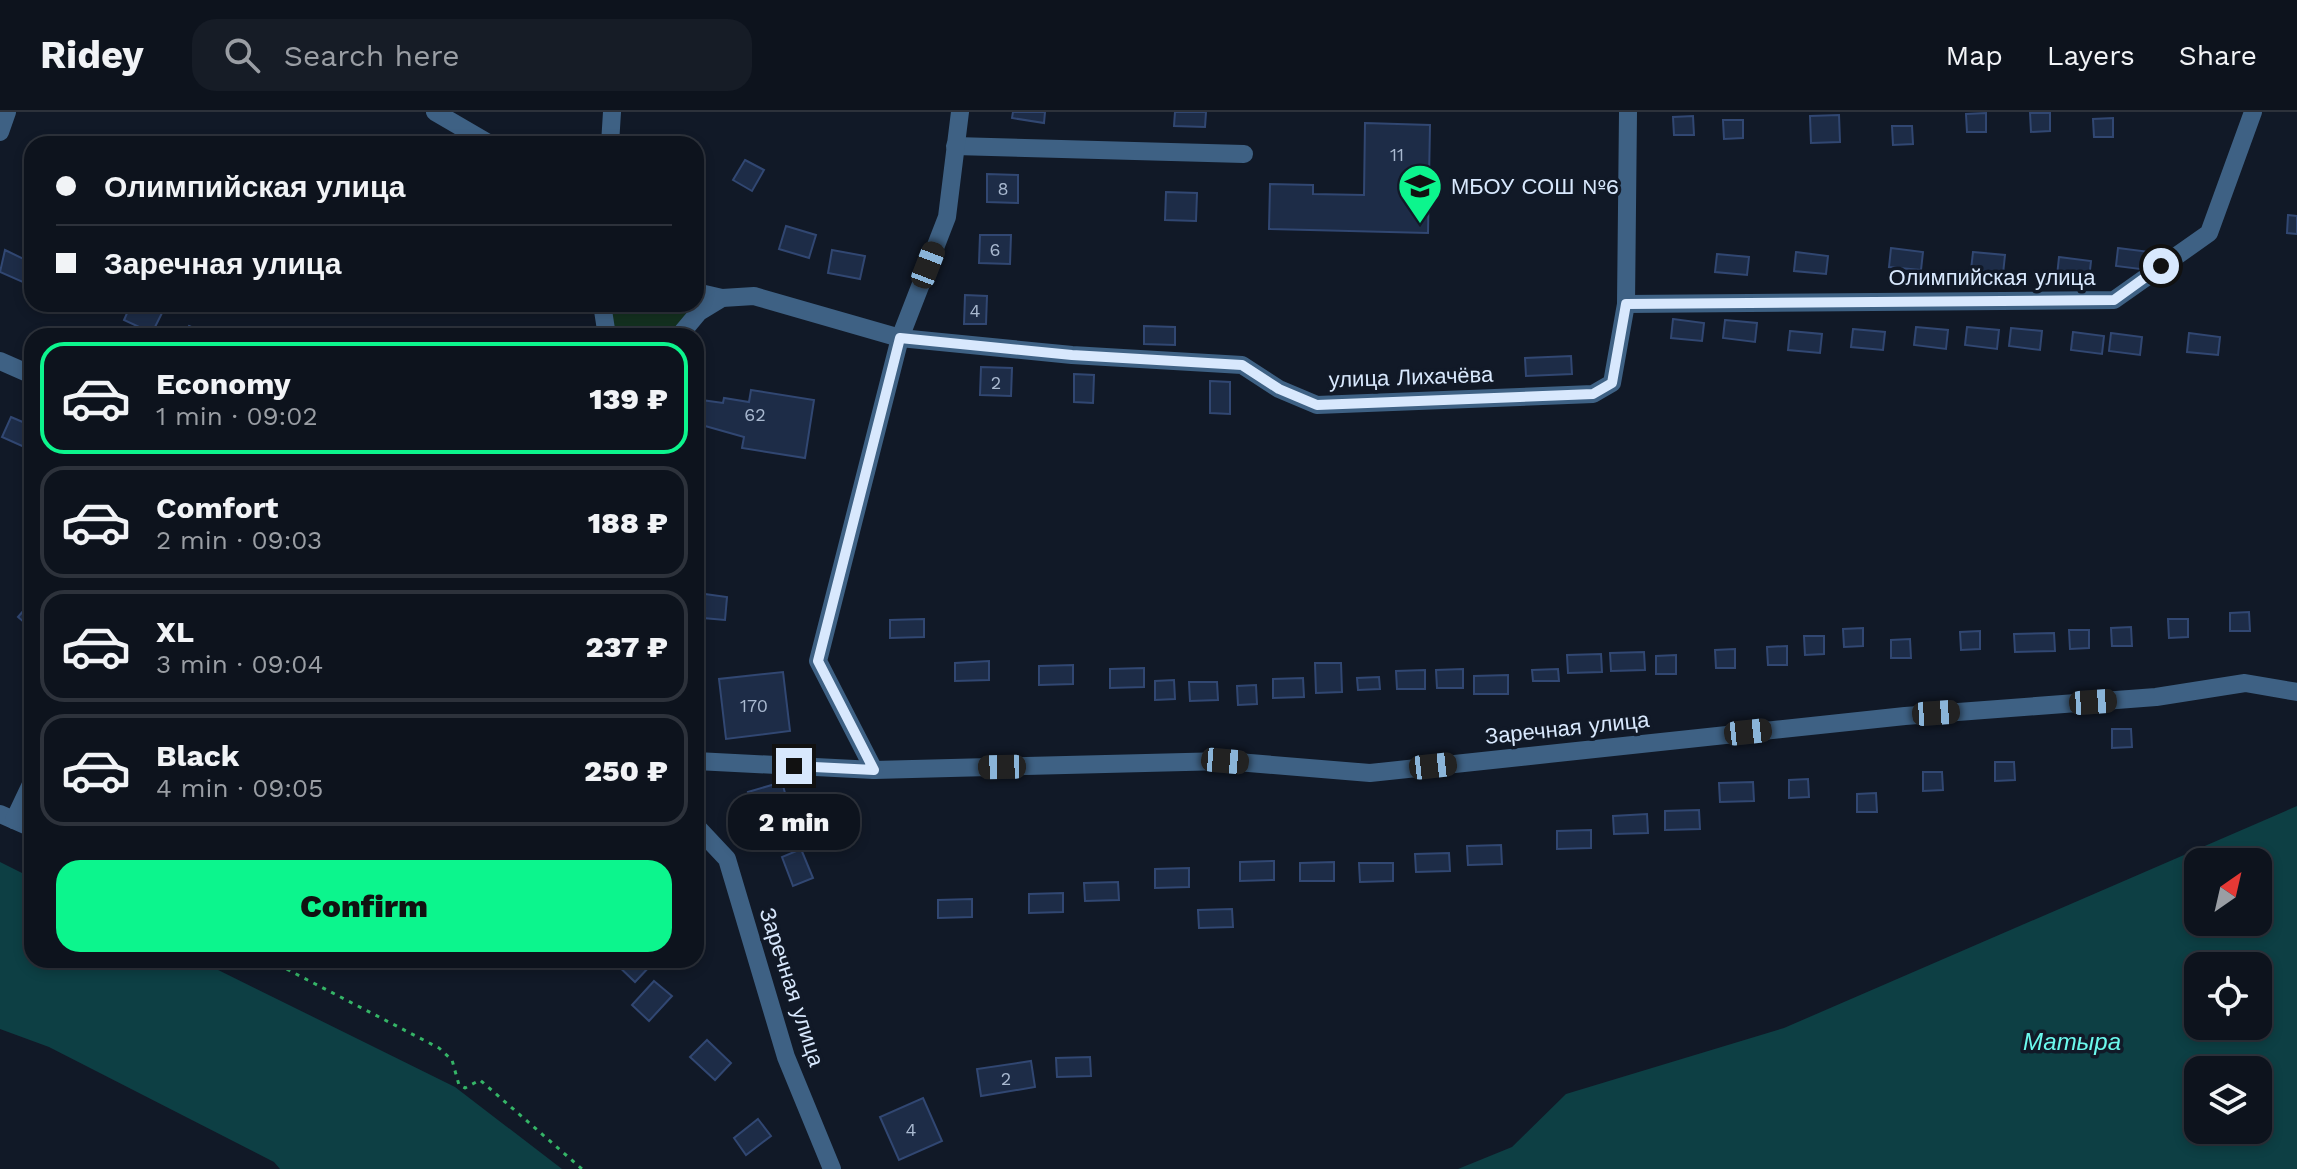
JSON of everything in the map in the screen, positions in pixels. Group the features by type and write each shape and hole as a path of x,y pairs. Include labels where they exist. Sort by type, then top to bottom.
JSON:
{"street":[{"path":"0,132 7,112"},
{"path":"435,112 476,136"},
{"path":"610,136 612,112"},
{"path":"874,770 818,661 900,338 947,217 960,112"},
{"name":"улица Лихачёва","path":"704,294 722,298 754,296 900,338 1072,355 1242,365 1279,389 1317,405 1593,394 1612,383 1626,304 1628,112"},
{"name":"Олимпийская улица","path":"1626,304 2114,300 2209,233 2253,112"},
{"path":"955,146 1244,154"},
{"path":"704,309 722,298"},
{"path":"686,328 699,312"},
{"path":"0,361 24,372"},
{"name":"Заречная улица","path":"704,761 874,770 1225,761 1370,773 1905,716 2156,697 2245,683 2297,692"},
{"path":"7,817 24,793"},
{"name":"Заречная улица","path":"704,835 727,859 786,1057 832,1169"}],"path":[{"path":"284,968 439,1048 452,1060 459,1085 465,1088 480,1080 582,1169"}],"shaded area":[{"path":"607,312 688,312 677,328 610,328"}],"water":[{"name":"Матыра","path":"2297,806 2297,1169 1458,1169 1512,1147 1566,1094 1784,1028 2184,855 2184,936 2272,936 2272,848 2200,848"},
{"path":"0,862 24,874 24,968 214,968 455,1087 562,1169 280,1169 274,1162 49,1047 0,1029"}],"building":[{"path":"1013,112 1045,112 1044,123 1012,118"},
{"path":"1175,112 1206,112 1205,127 1174,126"},
{"path":"1986,113 1986,132 1967,132 1966,114"},
{"path":"2030,113 2050,113 2050,131 2031,132"},
{"path":"1839,115 1840,142 1811,143 1810,116"},
{"path":"1693,116 1694,135 1674,135 1673,117"},
{"path":"2113,118 2113,137 2094,137 2093,119"},
{"path":"1723,120 1743,120 1743,138 1724,139"},
{"path":"1365,123 1430,125 1428,233 1269,229 1270,184 1313,185 1313,194 1364,195"},
{"path":"1892,126 1912,126 1913,144 1893,145"},
{"path":"745,160 764,170 752,191 733,180"},
{"path":"987,174 1018,175 1018,203 987,202"},
{"path":"1166,192 1197,193 1196,221 1165,220"},
{"path":"2288,215 2297,216 2297,234 2287,233"},
{"path":"786,226 816,235 809,258 779,249"},
{"path":"980,235 1011,235 1010,264 979,263"},
{"path":"1891,248 1923,252 1921,270 1889,267"},
{"path":"2118,248 2150,252 2148,270 2116,266"},
{"path":"5,250 24,259 24,283 0,272"},
{"path":"832,250 865,256 860,279 828,273"},
{"path":"1796,252 1828,256 1826,274 1794,271"},
{"path":"1973,252 2005,255 2003,274 1971,270"},
{"path":"1717,254 1749,257 1747,275 1715,272"},
{"path":"2059,257 2091,261 2089,279 2057,276"},
{"path":"965,295 987,296 986,324 964,324"},
{"path":"128,312 162,313 154,328 141,328 124,320"},
{"path":"1673,319 1704,323 1702,341 1671,338"},
{"path":"1725,320 1757,323 1755,342 1723,338"},
{"path":"1144,326 1175,327 1175,345 1144,344"},
{"path":"1916,327 1948,330 1946,349 1914,345"},
{"path":"1967,327 1999,330 1997,349 1965,345"},
{"path":"2011,328 2042,331 2040,350 2009,346"},
{"path":"1853,329 1885,332 1883,350 1851,347"},
{"path":"1790,331 1822,334 1820,353 1788,350"},
{"path":"2073,332 2104,336 2102,354 2071,350"},
{"path":"2111,333 2142,337 2140,355 2109,351"},
{"path":"2189,333 2220,337 2218,355 2187,352"},
{"path":"1571,356 1572,374 1526,376 1525,358"},
{"path":"981,367 1012,368 1011,396 980,395"},
{"path":"1074,374 1094,375 1093,403 1074,402"},
{"path":"1210,381 1230,382 1230,414 1210,413"},
{"path":"751,390 814,400 805,458 742,448 744,437 704,426 704,400 723,403 724,398 749,402"},
{"path":"11,417 24,423 24,447 2,437"},
{"path":"705,594 727,597 725,620 704,618"},
{"path":"2249,612 2250,631 2230,631 2230,613"},
{"path":"924,619 924,637 890,638 890,620"},
{"path":"2168,619 2188,619 2188,637 2169,638"},
{"path":"2131,627 2132,646 2112,646 2111,628"},
{"path":"1863,628 1863,646 1844,647 1843,629"},
{"path":"2069,630 2089,630 2089,648 2070,649"},
{"path":"1980,631 1980,649 1961,650 1960,632"},
{"path":"2054,633 2055,651 2015,652 2014,634"},
{"path":"1804,636 1824,636 1824,654 1805,655"},
{"path":"1910,639 1911,658 1891,658 1891,640"},
{"path":"1787,646 1787,665 1768,665 1767,647"},
{"path":"1735,649 1735,668 1716,668 1715,650"},
{"path":"1644,652 1645,670 1611,671 1610,653"},
{"path":"1601,654 1602,672 1568,673 1567,655"},
{"path":"1676,655 1676,674 1656,674 1656,656"},
{"path":"989,661 989,680 955,681 955,663"},
{"path":"1315,663 1341,663 1342,692 1316,693"},
{"path":"1073,665 1073,684 1039,685 1039,666"},
{"path":"1144,668 1144,687 1110,688 1110,669"},
{"path":"1463,669 1463,688 1437,688 1436,670"},
{"path":"1558,669 1559,681 1533,681 1532,670"},
{"path":"1425,670 1425,689 1397,689 1396,671"},
{"path":"783,672 790,731 726,739 719,679"},
{"path":"1508,675 1508,694 1474,694 1474,676"},
{"path":"1379,677 1380,689 1358,690 1357,678"},
{"path":"1303,678 1304,697 1273,698 1273,679"},
{"path":"1174,680 1175,699 1155,700 1155,681"},
{"path":"1189,682 1217,682 1218,700 1190,701"},
{"path":"1256,685 1257,704 1238,705 1237,686"},
{"path":"2112,729 2131,729 2132,747 2112,748"},
{"path":"1995,762 2014,762 2015,780 1995,781"},
{"path":"1923,772 1942,772 1943,790 1923,791"},
{"path":"1808,779 1809,797 1789,798 1789,780"},
{"path":"782,782 791,815 757,825 748,792"},
{"path":"1753,782 1754,801 1720,802 1719,783"},
{"path":"1876,793 1877,812 1857,812 1857,794"},
{"path":"1699,810 1700,829 1665,830 1665,811"},
{"path":"1647,814 1648,833 1614,834 1613,816"},
{"path":"1591,830 1591,848 1557,849 1557,831"},
{"path":"1501,845 1502,864 1468,865 1467,846"},
{"path":"801,849 813,878 793,886 782,857"},
{"path":"1449,853 1450,871 1416,872 1415,854"},
{"path":"1274,861 1274,880 1240,881 1240,862"},
{"path":"1334,862 1334,881 1300,881 1300,863"},
{"path":"1359,863 1393,863 1393,881 1360,882"},
{"path":"1189,868 1189,887 1155,888 1155,869"},
{"path":"1118,882 1119,900 1085,901 1084,883"},
{"path":"1063,893 1063,912 1029,913 1029,894"},
{"path":"972,899 972,917 938,918 938,900"},
{"path":"1232,909 1233,927 1199,928 1198,910"},
{"path":"620,968 648,968 635,982"},
{"path":"654,981 672,996 649,1021 632,1005"},
{"path":"707,1040 731,1063 715,1080 690,1057"},
{"path":"1090,1057 1091,1076 1057,1077 1056,1058"},
{"path":"1031,1061 1035,1087 981,1096 977,1069"},
{"path":"923,1098 942,1141 899,1160 880,1117"},
{"path":"758,1119 771,1136 746,1155 734,1138"}],"place":[{"name":"МБОУ СОШ №6","path":"1420,225"}],"route":[{"path":"794,766 874,770 818,661 900,338 1072,355 1242,365 1279,389 1317,405 1593,394 1612,383 1626,304 2114,300 2161,266"}]}
